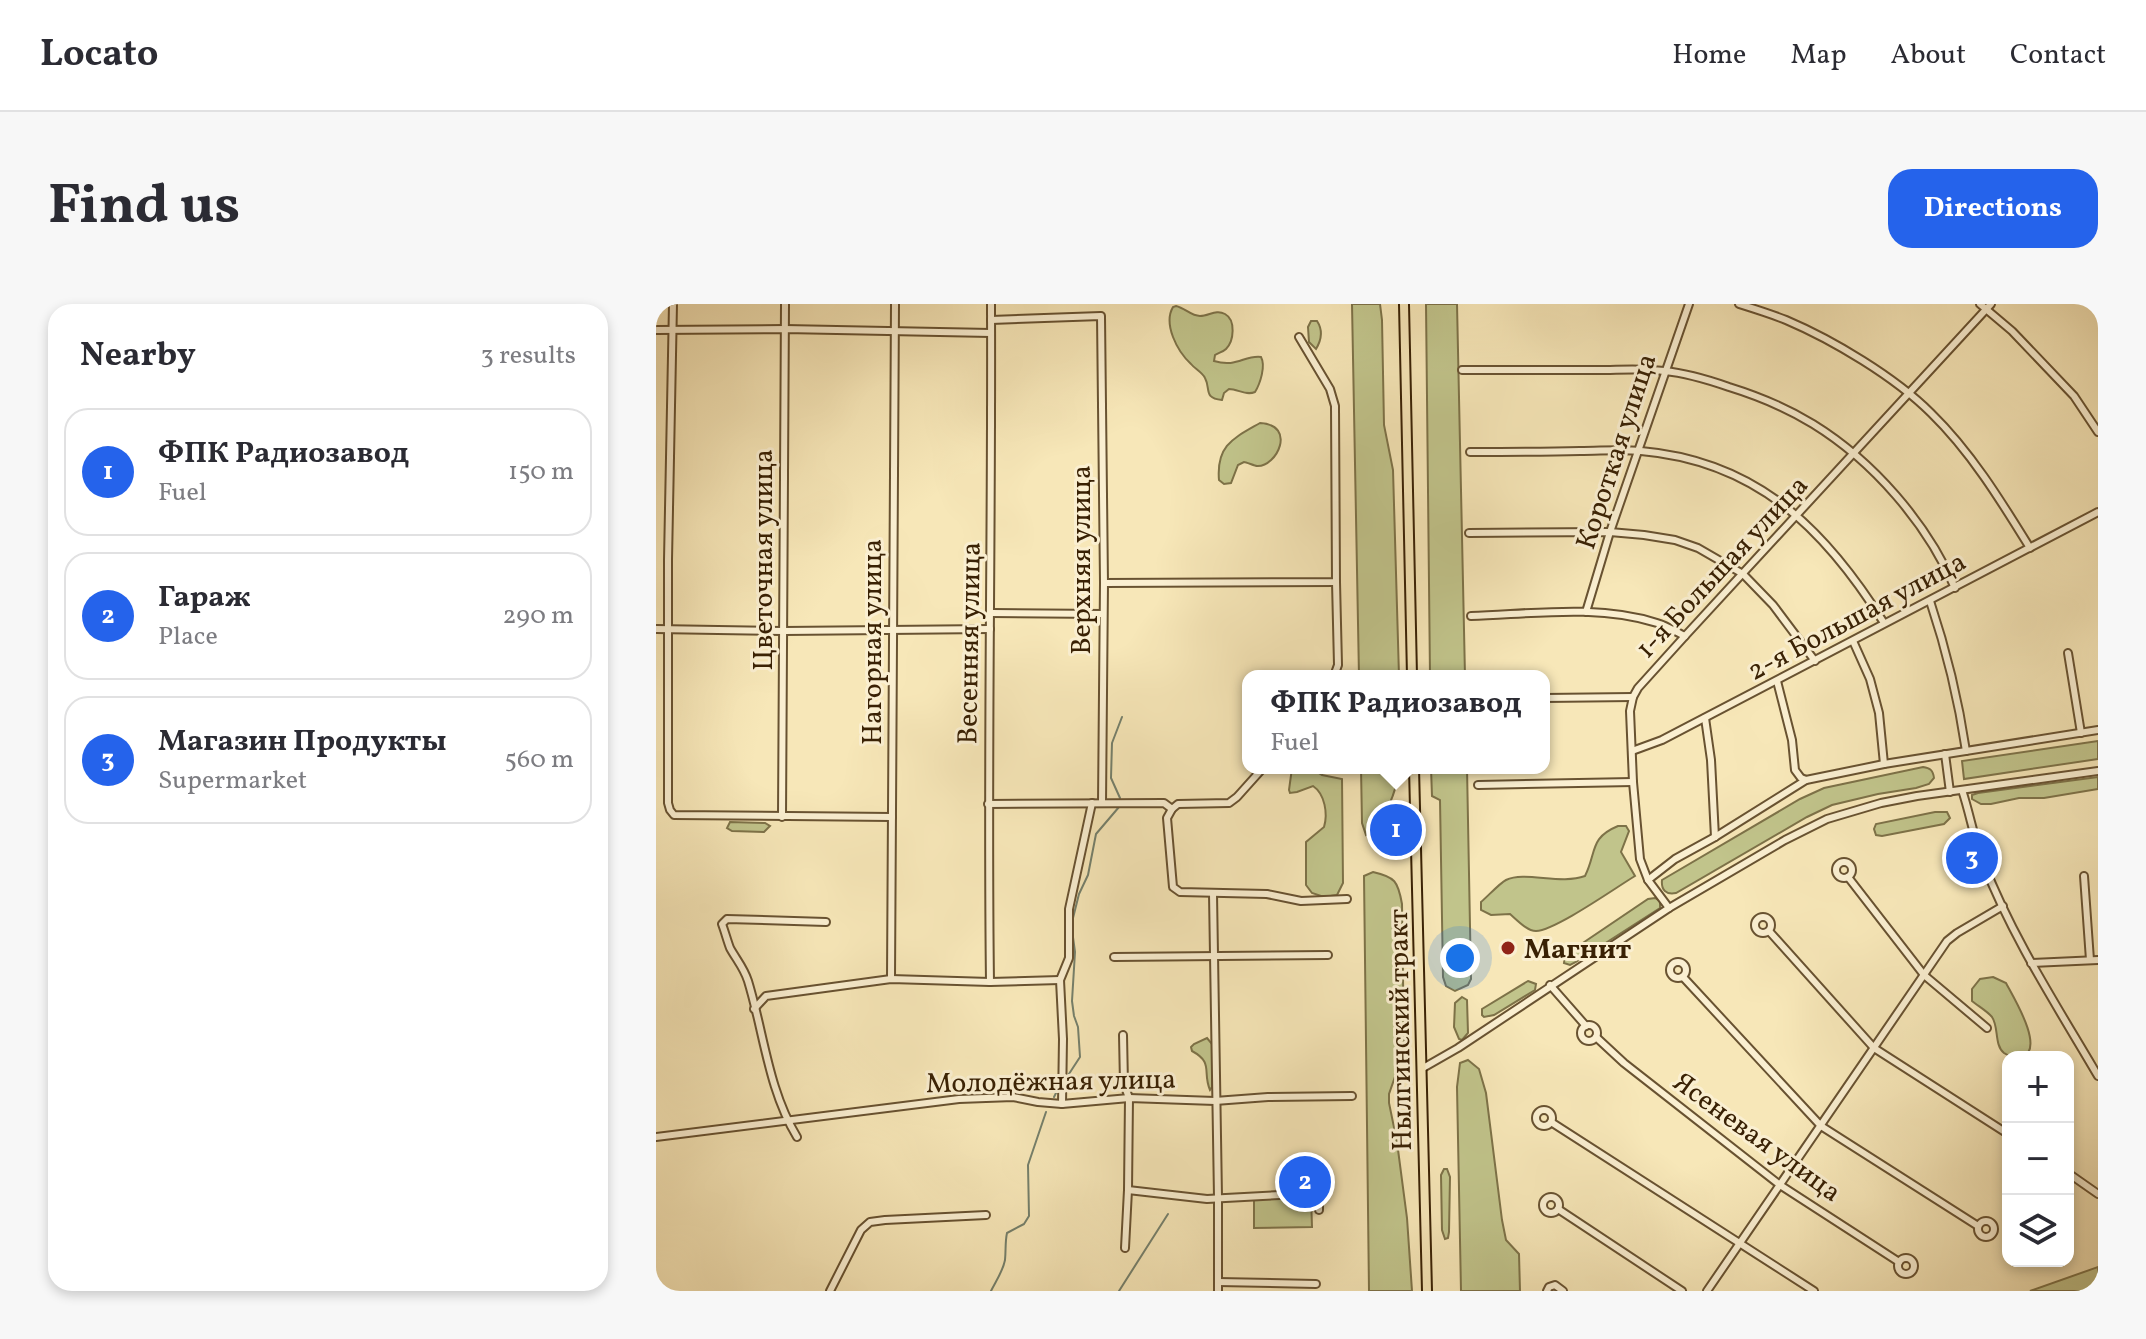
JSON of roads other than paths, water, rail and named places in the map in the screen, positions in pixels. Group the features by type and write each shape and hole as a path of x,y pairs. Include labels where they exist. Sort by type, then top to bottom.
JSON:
{"main road":[{"path":"1404,304 1412,670"},
{"name":"Нылгинский тракт","path":"1414,774 1427,1291"}],"street":[{"path":"673,304 668,560 670,810 674,815 892,817"},
{"name":"Цветочная улица","path":"782,817 785,304"},
{"name":"Нагорная улица","path":"891,979 895,304"},
{"name":"Весенняя улица","path":"990,982 991,304"},
{"name":"Короткая улица","path":"1586,612 1610,532 1689,304"},
{"path":"1739,304 1786,320 1827,341 1908,393 1953,437 1995,491 2030,548"},
{"path":"1986,306 2074,396 2098,432"},
{"name":"1-я Большая улица","path":"1669,908 1648,880 1640,859 1633,782 1630,711 1633,697 1986,306"},
{"name":"Верхняя улица","path":"991,320 1101,316 1104,583 1102,803"},
{"path":"656,330 991,333"},
{"path":"1299,337 1330,389 1335,406 1336,670"},
{"path":"1462,370 1665,371 1752,394 1813,424 1854,454 1896,495 1932,546 1955,588"},
{"path":"1470,452 1638,451 1693,460 1718,468 1774,497 1797,516 1837,554 1884,623"},
{"name":"2-я Большая улица","path":"1632,751 1705,718 2098,512"},
{"path":"1469,533 1610,532 1675,540 1698,548 1743,574 1773,605 1815,661"},
{"path":"1104,583 1336,582"},
{"path":"1930,601 1947,650 1966,751"},
{"path":"1471,616 1586,612 1634,617 1660,624 1685,636"},
{"path":"991,613 1103,614"},
{"path":"656,629 990,629"},
{"path":"1853,641 1870,679 1879,713 1884,764"},
{"path":"2068,653 2081,733"},
{"path":"1777,681 1792,740 1795,770 1806,780"},
{"path":"1550,698 1633,697"},
{"path":"1705,718 1711,760 1715,837"},
{"path":"1648,880 1675,859 1806,780 1884,764 2098,730"},
{"path":"1945,754 1950,792"},
{"path":"1423,1068 1669,908 1827,819 1881,803 2098,771"},
{"path":"1258,774 1229,803 1178,804 1172,809 1167,818 1173,887 1180,892 1267,894 1301,901 1347,899"},
{"path":"1478,785 1633,782"},
{"path":"1962,790 1982,860 2003,906 2031,963 2098,1076"},
{"path":"1062,1104 1060,980 1069,958 1069,909 1092,803"},
{"path":"988,804 1164,803 1172,809"},
{"path":"2084,876 2090,960"},
{"path":"1849,878 1924,975 1987,1028"},
{"path":"1213,894 1218,1291"},
{"path":"1707,1291 1947,941 2003,906"},
{"path":"797,1137 788,1121 764,1048 748,980 722,924 727,919 826,922"},
{"path":"1769,931 1874,1048 2002,1130"},
{"path":"1114,957 1328,955"},
{"path":"2031,963 2098,960"},
{"path":"1683,977 1821,1126 1978,1226"},
{"path":"754,1009 766,996 891,979 990,982 1060,980"},
{"path":"1550,985 1586,1026"},
{"path":"1591,1025 1597,1032 1596,1037 1589,1041 1583,1037 1582,1030 1586,1026 1591,1025"},
{"path":"1123,1035 1124,1084 1129,1098 1125,1248"},
{"name":"Ясеневая улица","path":"1596,1037 1624,1063 1780,1185 1899,1262"},
{"name":"Молодёжная улица","path":"656,1137 959,1099 1013,1097 1062,1104 1129,1098 1215,1101 1352,1096"},
{"path":"1551,1122 1814,1291"},
{"path":"1319,1171 1319,1210"},
{"path":"2074,1177 2098,1194"},
{"path":"1128,1190 1207,1199 1318,1193"},
{"path":"1558,1209 1682,1291"},
{"path":"830,1290 861,1230 870,1222 986,1215"},
{"path":"1218,1282 1316,1284"},
{"path":"1547,1291 1555,1285 1563,1291"}],"waterway":[{"path":"1120,798 1111,778 1112,743 1122,717"},
{"path":"1065,1080 1080,1057 1072,1001 1075,952 1073,918 1088,875 1096,834 1119,807"},
{"path":"1054,1097 1057,1091"},
{"path":"991,1291 1004,1264 1007,1233 1024,1224 1029,1216 1028,1165 1046,1112"},
{"path":"1119,1291 1168,1214"}],"place":[{"name":"ФПК Радиозавод","path":"1396,830"},
{"name":"Магазин Продукты","path":"1972,858"},
{"name":"Магнит","path":"1508,948"},
{"name":"Гараж","path":"1305,1182"}]}
